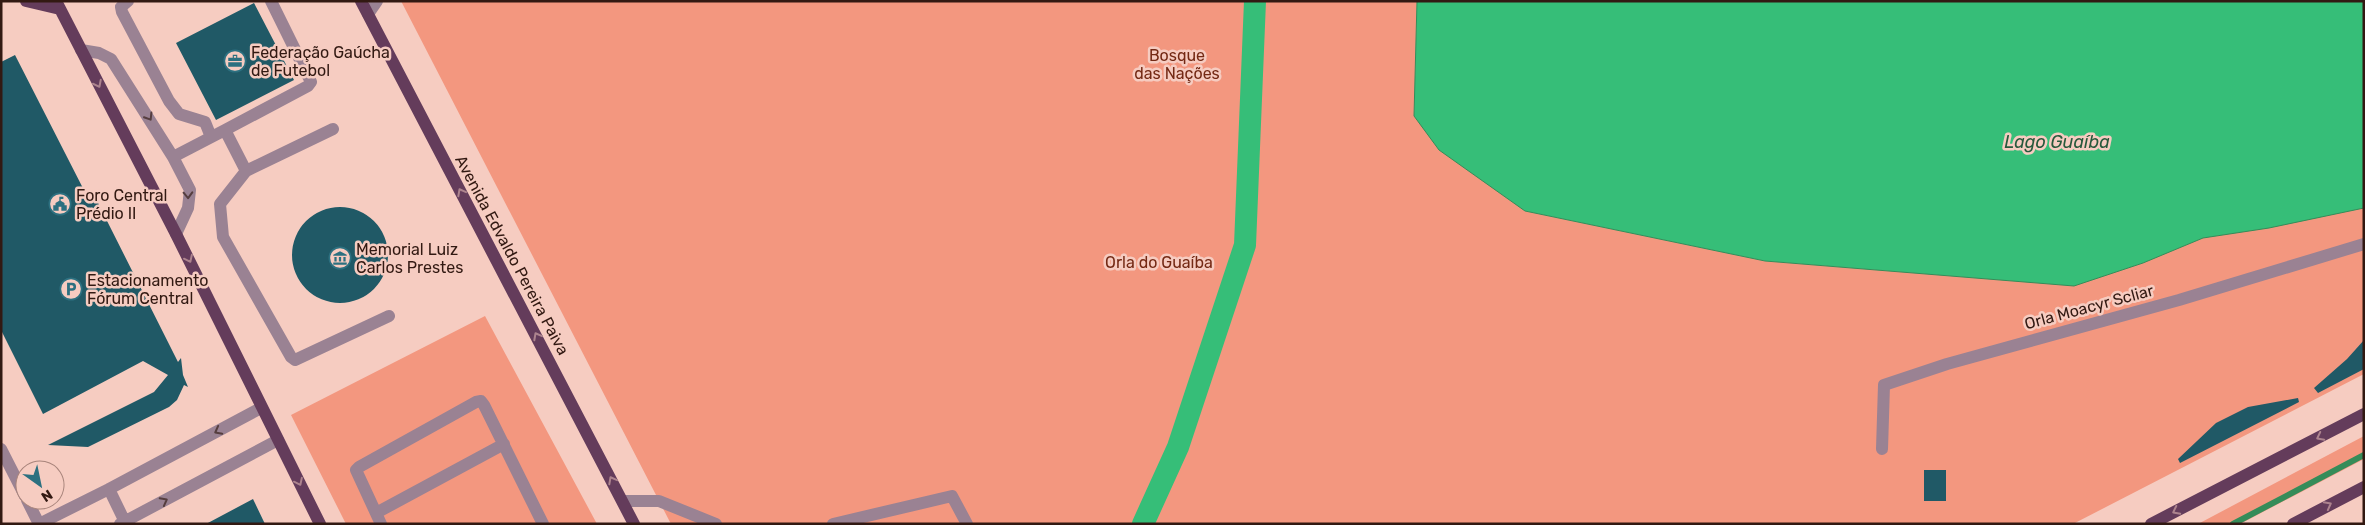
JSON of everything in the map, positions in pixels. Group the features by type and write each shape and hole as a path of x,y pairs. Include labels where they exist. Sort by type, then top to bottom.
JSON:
{"main road":[{"path":"26,1 58,5 176,234 320,524"},
{"name":"Avenida Edvaldo Pereira Paiva","path":"361,1 634,524"},
{"path":"2151,524 2364,414"},
{"path":"2293,524 2364,487"}],"street":[{"path":"128,1 121,7 122,12 169,101 179,114 205,122 212,137"},
{"path":"173,157 308,86 311,82 271,1"},
{"path":"368,14 377,1"},
{"path":"81,50 111,59 173,157 190,190 188,208 176,234"},
{"path":"333,129 246,171 220,204 223,237 294,360 389,316"},
{"path":"225,130 246,171"},
{"name":"Orla Moacyr Scliar","path":"1882,449 1884,385 1966,358 2179,300 2364,244"},
{"path":"504,444 379,519 356,475 356,470 359,466 481,401 504,444 543,524"},
{"path":"32,510 39,524 261,408"},
{"path":"109,489 122,523 278,440"},
{"path":"1,449 15,476"},
{"path":"833,524 952,496 967,524"},
{"path":"622,501 659,501 716,524"}],"green space":[{"name":"Orla do Guaíba","path":"401,1 1417,1 1414,116 1525,211 1765,261 2074,285 2143,263 2364,127 2364,374 2073,524 671,524"},
{"path":"485,316 597,524 346,524 291,415"},
{"path":"2364,436 2364,459 2240,524 2198,524"}],"water":[{"name":"Lago Guaíba","path":"1417,1 2364,1 2364,208 2269,228 2203,238 2143,263 2074,286 1765,261 1525,211 1439,150 1414,116"}],"building":[{"name":"Federação Gaúcha de Futebol","path":"254,3 294,80 216,120 176,43"},
{"name":"Foro Central Prédio II","path":"15,55 90,202 96,199 178,362 181,358 183,375 188,387 184,385 177,400 169,407 88,447 48,445 154,392 168,375 143,361 43,414 1,330 1,62"},
{"name":"Memorial Luiz Carlos Prestes","path":"340,207 358,211 374,221 384,237 388,255 384,273 374,289 358,299 340,303 322,299 306,289 296,273 292,255 296,237 306,221 322,211"},
{"path":"2364,340 2364,369 2318,393 2314,388 2347,359"},
{"path":"2298,398 2299,402 2180,463 2178,459 2216,423 2248,407"},
{"path":"1924,470 1946,470 1946,501 1924,501"},
{"path":"253,499 265,524 206,524"}],"waterway":[{"path":"1143,524 1178,447 1245,245 1255,1"},
{"path":"2233,524 2364,455"}],"place":[{"name":"Federação Gaúcha de Futebol","path":"235,61"},
{"name":"Foro Central Prédio II","path":"60,204"},
{"name":"Memorial Luiz Carlos Prestes","path":"340,258"},
{"name":"Estacionamento Fórum Central","path":"71,289"}],"park label":[{"name":"Bosque das Nações","path":"1177,64"}]}
